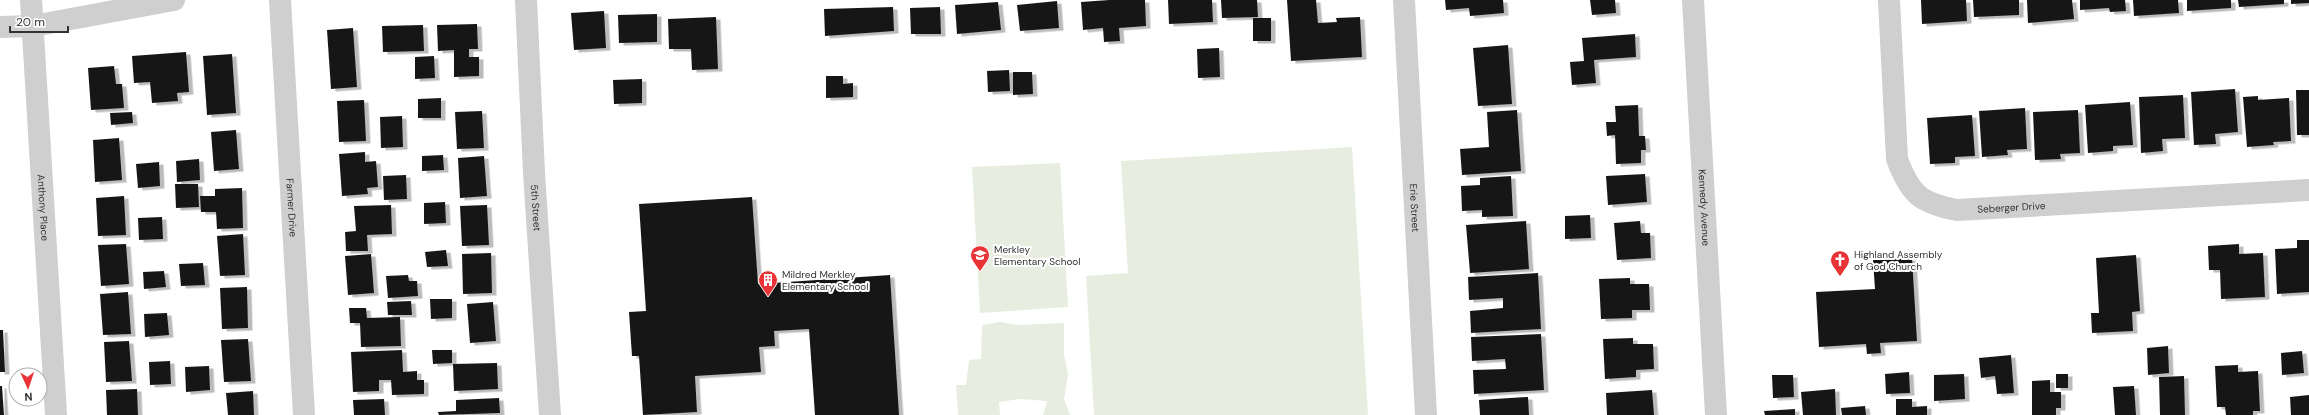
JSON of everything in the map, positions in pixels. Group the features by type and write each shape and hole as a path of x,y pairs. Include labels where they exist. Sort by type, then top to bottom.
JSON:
{"street":[{"name":"Anthony Place","path":"31,0 56,415"},
{"path":"0,27 32,26 174,0"},
{"name":"Farmer Drive","path":"280,0 304,415"},
{"name":"5th Street","path":"526,0 534,173 550,415"},
{"name":"Erie Street","path":"1404,0 1426,415"},
{"name":"Kennedy Avenue","path":"1693,0 1716,415"},
{"name":"Seberger Drive","path":"1889,0 1897,159 1906,184 1921,198 1937,206 1957,210 2309,190"}],"shaded area":[{"path":"1352,147 1368,415 1094,415 1086,276 1128,273 1121,161"},
{"path":"1060,163 1068,307 980,313 972,167"},
{"path":"1000,322 1018,325 1064,323 1064,355 1068,374 1064,399 1070,415 1043,415 1047,401 1020,399 999,402 1000,415 958,415 956,385 966,385 969,360 981,359 982,325"}],"building":[{"path":"1145,0 1146,26 1119,28 1120,41 1104,42 1103,28 1083,30 1081,2"},
{"path":"1168,0 1212,0 1213,22 1169,24"},
{"path":"1221,0 1257,0 1258,17 1222,18"},
{"path":"1287,0 1316,0 1318,23 1337,22 1336,18 1360,17 1362,57 1291,61"},
{"path":"1445,0 1503,0 1504,13 1470,16 1469,8 1446,10"},
{"path":"1590,0 1615,0 1616,13 1592,15"},
{"path":"1921,0 1966,0 1967,21 1922,24"},
{"path":"1973,0 2019,0 2019,15 1974,17"},
{"path":"2027,0 2072,0 2074,19 2028,23"},
{"path":"2080,0 2125,0 2126,11 2110,12 2109,8 2080,10"},
{"path":"2133,0 2178,0 2179,13 2134,16"},
{"path":"2187,0 2231,0 2231,8 2187,11"},
{"path":"2238,0 2284,0 2284,4 2239,7"},
{"path":"2291,0 2309,0 2309,3 2291,4"},
{"path":"1057,1 1059,28 1020,31 1017,5"},
{"path":"998,2 1001,30 957,34 955,5"},
{"path":"893,7 894,31 825,36 824,9"},
{"path":"940,7 941,34 911,34 910,8"},
{"path":"604,11 606,48 574,50 571,13"},
{"path":"657,14 657,42 619,43 618,15"},
{"path":"716,17 718,69 692,70 691,49 669,49 668,19"},
{"path":"1253,18 1271,18 1271,41 1253,41"},
{"path":"477,24 478,49 469,49 469,57 479,57 479,76 454,77 454,50 438,51 437,25"},
{"path":"423,25 424,51 383,52 382,26"},
{"path":"353,28 357,87 331,89 327,30"},
{"path":"1635,34 1636,57 1594,60 1596,83 1572,85 1570,62 1584,61 1582,38"},
{"path":"1508,45 1512,104 1478,106 1473,48"},
{"path":"1219,48 1220,77 1198,78 1197,49"},
{"path":"186,52 189,92 177,93 178,101 152,103 150,82 134,83 132,56"},
{"path":"232,54 236,113 207,115 203,56"},
{"path":"434,56 435,78 415,79 415,57"},
{"path":"114,66 116,84 122,84 124,108 91,110 88,68"},
{"path":"1009,70 1010,91 988,92 987,71"},
{"path":"1013,72 1032,72 1033,94 1013,95"},
{"path":"826,76 843,76 843,84 853,83 853,97 826,98"},
{"path":"642,79 642,103 614,104 613,80"},
{"path":"2235,89 2238,132 2215,134 2216,144 2194,145 2191,92"},
{"path":"2296,90 2309,90 2309,135 2297,135"},
{"path":"2183,95 2185,138 2162,139 2163,151 2141,153 2139,97"},
{"path":"2258,96 2258,100 2289,98 2291,141 2273,142 2274,145 2247,147 2243,97"},
{"path":"441,98 441,118 418,118 418,99"},
{"path":"364,100 366,141 339,142 337,101"},
{"path":"2130,102 2133,145 2113,146 2113,151 2088,153 2085,105"},
{"path":"1638,105 1639,136 1645,136 1646,150 1641,150 1641,163 1616,164 1615,135 1607,136 1606,122 1616,122 1615,106"},
{"path":"2025,108 2027,149 2007,150 2008,155 1982,157 1979,111"},
{"path":"1517,110 1521,171 1462,175 1460,149 1489,147 1487,112"},
{"path":"2078,110 2080,153 2060,154 2061,159 2035,160 2033,112"},
{"path":"482,111 484,148 457,149 455,112"},
{"path":"132,112 133,123 111,125 110,113"},
{"path":"1972,115 1975,156 1955,157 1955,163 1930,164 1927,118"},
{"path":"402,116 403,147 381,148 380,117"},
{"path":"236,130 239,169 214,171 211,132"},
{"path":"119,138 122,180 95,182 93,140"},
{"path":"365,152 365,162 376,161 378,187 367,188 368,194 342,196 339,154"},
{"path":"443,155 444,170 422,171 422,156"},
{"path":"484,156 487,196 460,198 458,158"},
{"path":"199,159 200,180 177,182 176,161"},
{"path":"159,162 160,186 138,188 136,164"},
{"path":"1645,174 1647,202 1608,205 1606,176"},
{"path":"406,175 407,199 384,200 383,176"},
{"path":"1511,176 1513,216 1482,217 1482,210 1462,211 1461,186 1480,185 1480,178"},
{"path":"175,184 198,184 199,207 176,208"},
{"path":"242,188 243,228 217,229 216,212 201,212 200,196 215,196 215,189"},
{"path":"124,196 126,235 98,236 96,198"},
{"name":"Mildred Merkley Elementary School","path":"752,197 758,284 890,275 899,415 815,415 809,329 774,331 775,346 759,347 761,372 695,376 697,412 643,415 639,356 632,356 629,312 646,311 639,204"},
{"path":"445,202 446,223 424,224 424,203"},
{"path":"391,205 392,234 367,235 368,251 346,251 345,232 356,231 354,206"},
{"path":"487,205 489,245 462,246 460,206"},
{"path":"1590,215 1591,238 1565,239 1565,216"},
{"path":"162,217 163,239 139,240 138,218"},
{"path":"1526,221 1529,269 1470,273 1466,225"},
{"path":"1640,221 1641,233 1650,233 1651,258 1617,260 1614,223"},
{"path":"243,234 245,275 220,276 217,236"},
{"path":"2297,240 2309,240 2309,292 2277,294 2275,249 2297,248"},
{"path":"126,244 129,284 101,286 98,245"},
{"path":"2239,244 2239,254 2263,253 2265,297 2221,299 2220,270 2209,270 2208,246"},
{"path":"446,250 448,266 427,267 425,252"},
{"path":"491,253 492,293 463,294 462,254"},
{"path":"371,254 374,293 348,295 345,256"},
{"path":"2136,255 2140,311 2132,312 2133,331 2092,333 2091,313 2099,313 2096,258"},
{"path":"1912,258 1917,341 1880,343 1881,353 1867,354 1866,344 1819,347 1816,292 1875,289 1873,260"},
{"path":"203,263 205,285 181,286 179,264"},
{"path":"164,271 166,287 144,289 143,272"},
{"path":"1538,273 1541,329 1471,333 1470,311 1503,308 1503,298 1469,300 1468,277"},
{"path":"408,275 409,281 417,281 418,296 388,298 386,276"},
{"path":"1630,278 1630,284 1649,284 1650,310 1632,310 1632,318 1601,319 1599,279"},
{"path":"247,287 248,328 222,329 220,288"},
{"path":"128,292 131,334 103,335 100,294"},
{"path":"430,299 452,299 452,318 431,319"},
{"path":"411,301 412,315 388,315 387,302"},
{"path":"493,302 496,341 470,343 467,304"},
{"path":"349,308 366,308 367,318 400,317 401,346 361,347 360,323 350,323"},
{"path":"167,313 169,335 145,337 144,314"},
{"path":"0,330 3,330 5,372 0,372"},
{"path":"1541,334 1544,390 1474,394 1473,370 1506,369 1505,359 1472,361 1471,337"},
{"path":"1633,338 1633,344 1653,344 1654,369 1636,370 1636,377 1605,379 1603,339"},
{"path":"248,339 251,381 224,382 221,340"},
{"path":"129,341 132,381 106,382 104,342"},
{"path":"2168,346 2169,373 2148,375 2147,348"},
{"path":"402,350 403,372 417,371 417,380 424,380 424,394 392,395 391,380 379,380 379,391 353,392 351,352"},
{"path":"432,350 452,350 452,363 433,364"},
{"path":"2302,351 2304,373 2282,375 2281,353"},
{"path":"2011,355 2014,393 1997,394 1995,376 1981,378 1979,358"},
{"path":"170,361 171,384 150,385 149,362"},
{"path":"497,363 498,389 454,391 453,364"},
{"path":"2238,365 2238,372 2258,371 2260,411 2253,411 2253,415 2226,415 2225,407 2217,407 2215,366"},
{"path":"209,366 210,390 186,392 185,367"},
{"path":"1909,372 1910,393 1886,394 1885,374"},
{"path":"1964,374 1965,399 1934,401 1934,375"},
{"path":"2056,374 2068,374 2068,388 2056,388"},
{"path":"1772,375 1793,375 1794,397 1773,398"},
{"path":"2184,376 2185,415 2160,415 2159,377"},
{"path":"2050,380 2050,392 2061,392 2061,408 2056,408 2056,415 2032,415 2032,381"},
{"path":"0,386 2,386 4,415 0,415"},
{"path":"2134,386 2136,415 2115,415 2113,387"},
{"path":"137,389 138,415 107,415 106,390"},
{"path":"1835,389 1836,415 1803,415 1801,392"},
{"path":"1652,390 1654,415 1607,415 1606,393"},
{"path":"253,391 254,415 228,415 226,393"},
{"path":"2309,395 2309,415 2291,415 2290,397"},
{"path":"1528,397 1529,415 1480,415 1479,400"},
{"path":"499,398 500,413 439,415 438,412 456,411 456,400"},
{"path":"384,399 385,415 354,415 353,400"},
{"path":"1896,399 1912,399 1912,407 1927,406 1927,415 1896,415"},
{"path":"1865,406 1866,415 1842,415 1841,408"},
{"path":"1795,409 1795,415 1765,415 1764,411"}],"place":[{"name":"Merkley Elementary School","path":"980,272"},
{"name":"Highland Assembly of God Church","path":"1840,277"},
{"name":"Mildred Merkley Elementary School","path":"768,297"}]}
